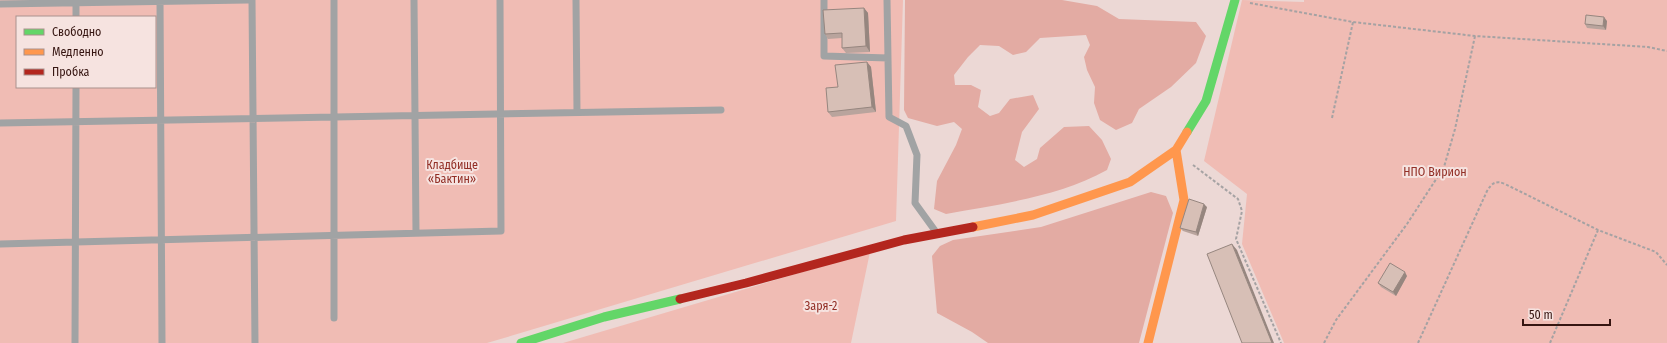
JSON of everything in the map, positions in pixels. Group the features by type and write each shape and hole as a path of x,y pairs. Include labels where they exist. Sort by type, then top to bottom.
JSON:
{"street":[{"path":"521,343 604,317 746,283 904,240 1033,215 1130,182 1176,150 1206,101 1235,0"},
{"path":"1148,343 1184,200 1176,150"}],"lane":[{"path":"0,4 76,1 248,0"},
{"path":"252,0 255,343"},
{"path":"334,0 334,318"},
{"path":"414,0 416,233"},
{"path":"0,244 501,231 500,0"},
{"path":"576,0 577,112"},
{"path":"824,0 824,56 888,58"},
{"path":"887,0 889,117 906,126 917,155 915,203 937,233"},
{"path":"76,1 76,16"},
{"path":"160,1 162,343"},
{"path":"75,343 76,88"},
{"path":"0,124 721,110"}],"path":[{"path":"1250,3 1353,22 1475,36 1648,47 1667,51"},
{"path":"1332,118 1353,22"},
{"path":"1324,343 1336,320 1407,224 1444,166 1455,129 1475,36"},
{"path":"1192,164 1238,199 1242,211 1236,239 1281,343"},
{"path":"1418,343 1487,191 1494,183 1499,182 1505,184 1598,230 1656,252 1667,265"},
{"path":"1550,343 1598,230"}],"green space":[{"name":"Кладбище «Бактин»","path":"0,0 903,0 896,221 487,343 0,343"},
{"name":"НПО Вирион","path":"1242,0 1304,2 1304,0 1667,0 1667,343 1284,343 1242,244 1247,194 1204,161"},
{"name":"Заря-2","path":"870,252 851,343 563,343"}],"shaded area":[{"path":"905,0 1062,0 1097,6 1119,19 1196,22 1206,36 1196,63 1171,87 1139,109 1132,123 1116,130 1100,120 1094,103 1095,87 1087,70 1084,57 1090,45 1086,35 1040,38 1026,52 1013,55 999,46 980,45 968,57 954,75 955,85 971,85 981,90 978,107 990,116 999,113 1010,99 1033,95 1039,109 1022,132 1015,160 1024,167 1037,159 1040,148 1064,127 1089,126 1102,140 1111,159 1107,170 1069,187 1008,203 946,214 934,209 937,181 956,145 962,129 954,122 937,126 908,118 904,110"},
{"path":"1151,192 1166,196 1173,213 1139,343 988,343 972,332 937,313 932,256 940,246 953,240 1041,227"}],"building":[{"path":"864,8 866,46 842,48 842,33 825,34 823,10"},
{"path":"1586,15 1604,17 1603,26 1585,24"},
{"path":"867,62 872,107 828,112 826,88 838,87 835,65"},
{"path":"1189,199 1204,204 1196,232 1180,228"},
{"path":"1232,244 1272,343 1242,343 1207,254"},
{"path":"1390,263 1405,272 1393,292 1378,283"}],"traffic: fast":[{"path":"1187,132 1206,101 1235,0"},
{"path":"521,343 604,317 680,299"}],"traffic: slow":[{"path":"973,227 1033,215 1130,182 1176,150 1187,132"},
{"path":"1148,343 1184,200 1176,150"}],"traffic: jam":[{"path":"680,299 746,283 904,240 973,227"}]}
